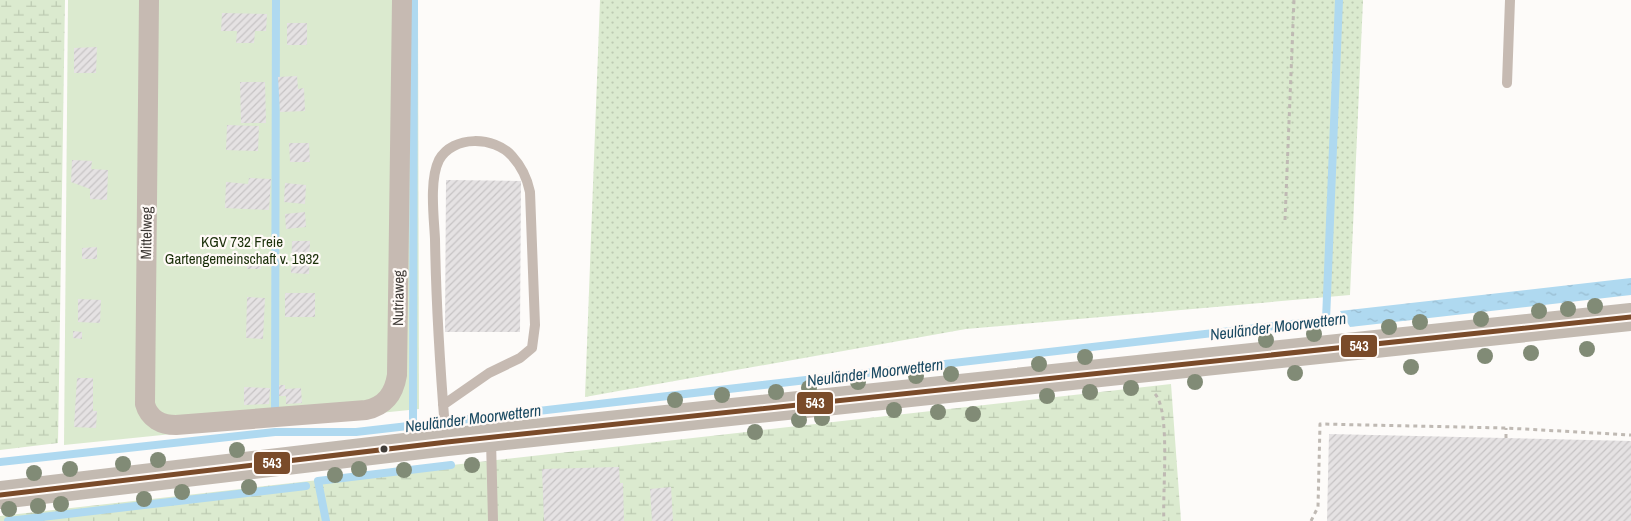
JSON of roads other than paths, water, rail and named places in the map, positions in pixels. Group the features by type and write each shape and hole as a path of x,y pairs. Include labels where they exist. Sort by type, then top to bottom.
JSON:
{"street":[{"name":"Mittelweg","path":"149,0 145,404 150,415 162,423 168,425 196,424"},
{"name":"Nutriaweg","path":"196,424 374,408 387,400 395,385 402,0"},
{"path":"0,495 200,470 324,459 446,436 491,438 1631,317"}],"lane":[{"path":"1506,82 1510,0"},
{"path":"443,408 488,374 520,358 532,348 535,325 530,192 526,174 510,154 493,144 475,140 455,144 439,160 433,187 438,352 443,408 446,436"},
{"path":"491,438 494,521"}],"water":[{"path":"1631,278 1631,295 1350,327 1340,311"}],"waterway":[{"path":"275,415 276,0"},
{"path":"413,425 414,0"},
{"path":"1326,320 1339,0"},
{"name":"Neuländer Moorwettern","path":"0,462 275,432 356,432 1352,317"},
{"path":"326,521 318,481 451,465"},
{"path":"8,521 306,486"}],"park label":[{"name":"KGV 732 Freie Gartengemeinschaft v. 1932","path":"242,250"}]}
